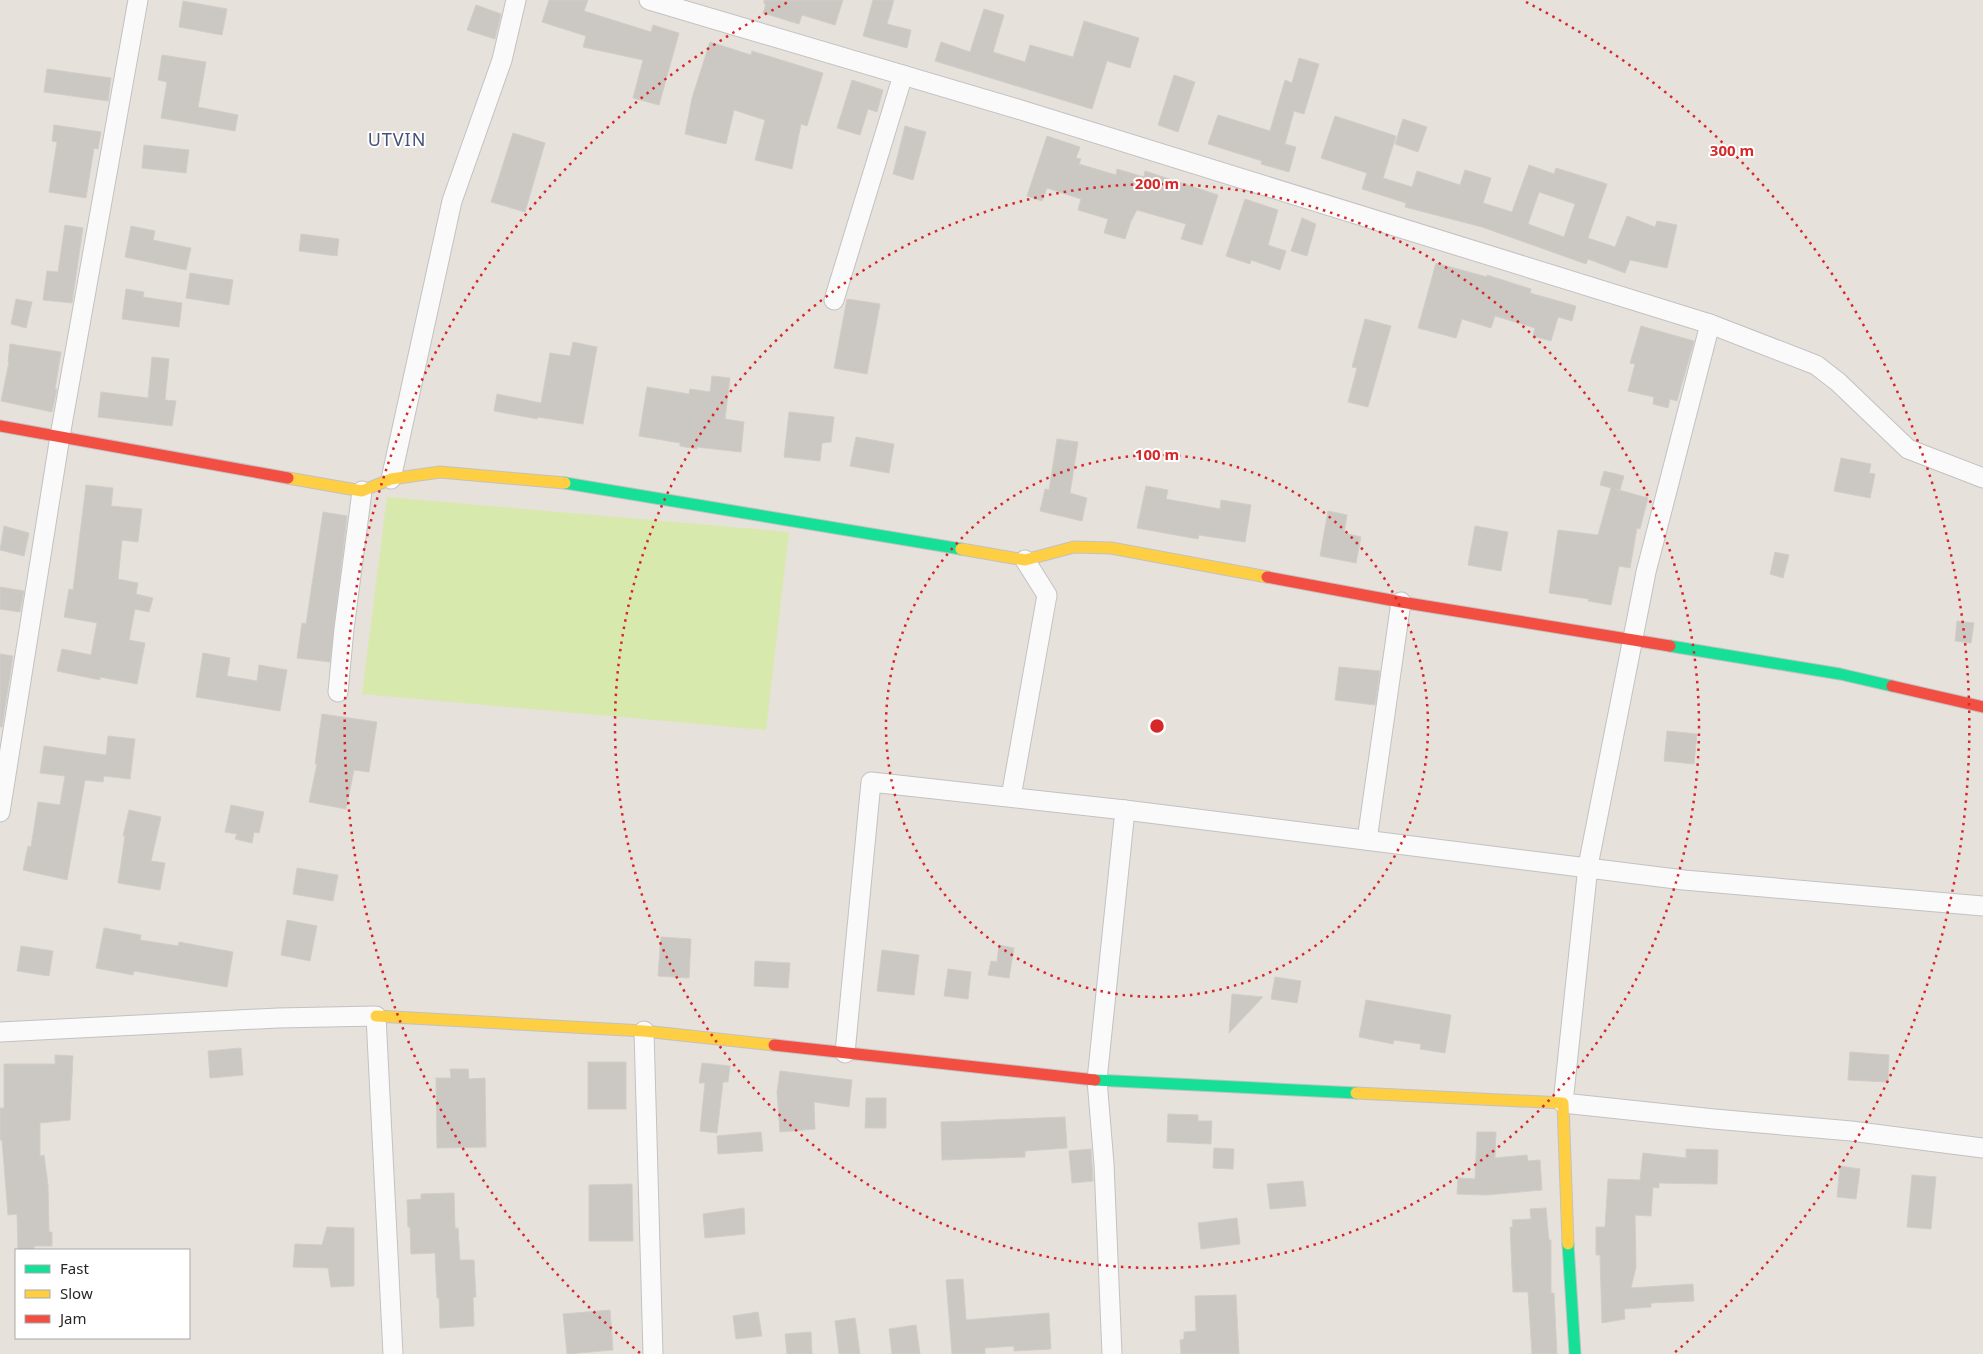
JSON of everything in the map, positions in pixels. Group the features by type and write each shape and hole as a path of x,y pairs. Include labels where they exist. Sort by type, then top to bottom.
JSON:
{"street":[{"path":"0,812 60,436 138,0"},
{"path":"392,479 452,201 502,60 516,0"},
{"path":"649,0 903,75 1710,324 1816,365 1838,382 1908,449 1983,478"},
{"path":"834,300 903,75"},
{"path":"1575,1354 1570,1291 1563,1104 1588,868 1646,572 1710,324"},
{"path":"0,426 362,491 392,479 440,472 560,482 1025,560 1074,548 1111,548 1401,602 1840,674 1983,707"},
{"path":"338,692 344,629 362,491"},
{"path":"1011,797 1047,595 1025,560"},
{"path":"1367,840 1401,602"},
{"path":"845,1053 871,782 1124,810 1684,880 1983,906"},
{"path":"1112,1354 1104,1164 1097,1080 1124,810"},
{"path":"0,1032 278,1018 376,1016 644,1031 1097,1080 1563,1104 1852,1131 1983,1148"},
{"path":"376,1016 393,1354"},
{"path":"644,1031 654,1354"}],"green space":[{"path":"387,497 789,532 766,730 362,694"}],"building":[{"path":"549,0 588,0 584,11 651,32 653,25 679,33 659,105 633,98 643,60 583,47 586,36 542,22"},
{"path":"764,0 843,0 835,25 802,15 799,24 763,13 766,4 764,4"},
{"path":"873,0 894,0 887,24 911,30 907,48 863,36"},
{"path":"183,1 227,9 222,35 179,27"},
{"path":"476,5 501,14 495,39 467,30"},
{"path":"984,9 1004,15 993,52 1025,62 1030,45 1073,57 1084,21 1139,38 1130,68 1107,61 1092,109 935,61 941,42 970,52"},
{"path":"710,42 751,55 752,51 823,73 807,126 801,124 792,169 755,160 765,120 734,110 726,144 685,134 692,98"},
{"path":"162,55 206,62 198,107 238,115 235,131 161,118 167,82 158,80"},
{"path":"1299,58 1319,64 1304,114 1294,111 1285,144 1296,147 1289,172 1261,164 1262,161 1208,144 1218,115 1270,131 1285,80 1292,83"},
{"path":"47,69 111,78 108,101 44,92"},
{"path":"1174,75 1195,82 1178,132 1158,125"},
{"path":"852,80 883,90 877,112 868,109 860,135 837,128"},
{"path":"1335,116 1396,136 1383,178 1412,187 1417,171 1460,185 1465,170 1491,178 1483,203 1512,212 1529,165 1554,174 1556,168 1607,184 1588,238 1615,247 1627,216 1655,227 1657,221 1677,225 1667,268 1630,260 1625,273 1588,259 1586,264 1482,227 1405,207 1406,203 1362,189 1367,173 1321,158","holes":["1539,192 1575,204 1564,237 1528,224"]},
{"path":"1403,119 1427,127 1418,152 1395,144"},
{"path":"54,125 101,132 98,149 94,148 86,198 49,192 57,142 52,141"},
{"path":"905,126 926,132 913,180 893,174"},
{"path":"513,133 545,143 525,212 491,202"},
{"path":"1047,136 1080,147 1076,158 1081,159 1079,164 1116,175 1117,169 1144,177 1145,171 1218,195 1202,245 1181,239 1186,224 1137,210 1125,239 1104,233 1108,219 1078,210 1081,199 1047,188 1042,201 1027,196"},
{"path":"144,145 189,150 186,173 142,168"},
{"path":"1245,199 1278,210 1268,245 1286,251 1280,270 1251,260 1250,264 1226,256"},
{"path":"1302,218 1316,224 1307,256 1291,251"},
{"path":"65,225 83,228 72,303 43,300 47,271 58,272"},
{"path":"131,226 155,231 153,240 191,248 186,270 125,257"},
{"path":"301,234 339,239 337,256 299,251"},
{"path":"1436,263 1487,277 1487,275 1531,289 1530,293 1576,306 1572,321 1558,317 1551,341 1533,336 1535,328 1495,316 1491,328 1462,319 1456,338 1418,328"},
{"path":"190,273 233,280 229,305 186,298"},
{"path":"126,289 144,292 143,297 182,303 179,327 122,319"},
{"path":"16,299 32,302 26,328 11,324"},
{"path":"847,299 880,304 867,374 834,368"},
{"path":"1365,319 1391,326 1368,407 1348,402 1357,368 1352,367"},
{"path":"1641,326 1694,341 1677,401 1670,399 1668,408 1653,404 1654,397 1628,391 1635,364 1630,363"},
{"path":"573,342 597,347 583,424 538,417 537,419 494,411 497,394 541,403 550,353 570,356"},
{"path":"10,344 61,352 55,389 57,389 52,412 1,401 9,362"},
{"path":"152,357 169,359 165,400 176,401 172,426 98,417 101,392 148,398"},
{"path":"712,376 730,378 725,419 744,422 741,452 697,447 697,449 680,446 680,443 639,436 647,387 689,394 690,389 710,392"},
{"path":"789,412 834,417 831,442 822,443 820,461 784,457"},
{"path":"856,437 894,444 889,473 850,466"},
{"path":"1057,439 1078,442 1070,493 1087,498 1082,521 1040,511 1045,489 1049,490"},
{"path":"1841,458 1871,464 1869,473 1875,474 1870,498 1834,491"},
{"path":"1604,471 1624,476 1620,490 1615,489 1648,498 1640,529 1637,528 1630,568 1619,566 1611,605 1588,601 1589,599 1549,593 1558,530 1598,535 1611,488 1600,485"},
{"path":"86,485 113,488 111,506 142,509 138,542 122,540 118,579 138,583 136,594 153,598 149,612 135,609 129,640 145,643 137,684 100,677 100,680 57,671 62,649 91,655 97,623 64,617 69,589 73,590"},
{"path":"1146,486 1168,490 1166,499 1220,509 1221,500 1251,505 1245,542 1199,535 1198,539 1137,528"},
{"path":"1328,511 1347,515 1344,533 1361,537 1356,563 1320,556"},
{"path":"323,512 347,516 330,662 297,658 302,623 306,624"},
{"path":"4,526 29,533 24,556 0,550"},
{"path":"1475,526 1508,532 1501,571 1468,565"},
{"path":"1775,552 1789,555 1783,578 1770,574"},
{"path":"0,587 24,591 20,612 0,609"},
{"path":"1957,621 1974,623 1971,643 1955,641"},
{"path":"203,653 230,658 227,676 257,681 259,665 287,670 280,711 196,697"},
{"path":"0,654 13,656 2,727 0,727"},
{"path":"1339,667 1380,671 1375,705 1335,700"},
{"path":"322,714 377,722 369,772 354,770 346,809 309,802 317,764 315,764"},
{"path":"1667,731 1697,734 1694,764 1664,761"},
{"path":"108,736 135,739 130,779 104,776 103,782 85,780 67,880 23,870 28,846 31,847 38,802 60,805 65,776 40,773 44,746 106,755"},
{"path":"231,805 264,812 259,833 254,832 252,843 235,839 237,834 225,832"},
{"path":"129,810 161,817 151,861 165,863 160,890 118,883 125,836 123,836"},
{"path":"297,868 338,875 333,901 293,894"},
{"path":"287,920 317,926 310,961 281,955"},
{"path":"104,928 141,935 140,940 178,946 179,942 233,952 227,987 134,971 133,975 96,968"},
{"path":"661,937 691,939 689,978 658,976"},
{"path":"999,945 1014,948 1009,978 988,975 991,961 997,962"},
{"path":"21,946 53,951 49,976 17,971"},
{"path":"882,950 919,955 914,995 877,991"},
{"path":"755,961 790,963 788,988 754,986"},
{"path":"948,969 971,972 968,999 944,996"},
{"path":"1275,977 1301,981 1297,1003 1271,999"},
{"path":"1232,994 1263,997 1229,1033"},
{"path":"1366,1000 1451,1015 1445,1053 1420,1049 1421,1044 1394,1040 1393,1044 1359,1037"},
{"path":"241,1048 243,1075 210,1078 208,1051"},
{"path":"1850,1052 1889,1055 1888,1082 1848,1080"},
{"path":"55,1055 73,1056 70,1120 40,1123 40,1156 44,1155 48,1185 49,1232 52,1232 52,1246 34,1246 34,1249 18,1249 17,1214 8,1215 2,1140 0,1140 0,1108 4,1108 4,1064 55,1064"},
{"path":"588,1062 626,1062 626,1109 588,1109"},
{"path":"702,1063 730,1066 728,1082 723,1082 717,1133 700,1131 705,1083 699,1083"},
{"path":"450,1069 468,1069 469,1079 485,1078 486,1147 437,1148 436,1078 451,1078"},
{"path":"780,1071 852,1080 849,1107 814,1102 815,1129 780,1132 777,1092"},
{"path":"866,1098 886,1098 886,1128 865,1128"},
{"path":"1168,1114 1198,1115 1198,1121 1212,1121 1211,1144 1167,1142"},
{"path":"1065,1117 1067,1148 1025,1151 1025,1157 942,1160 941,1122"},
{"path":"761,1132 763,1151 718,1154 717,1136"},
{"path":"1477,1132 1496,1132 1495,1158 1527,1155 1528,1161 1540,1160 1542,1190 1486,1195 1457,1194 1458,1178 1475,1179"},
{"path":"1214,1148 1234,1149 1233,1169 1213,1168"},
{"path":"1091,1149 1093,1181 1072,1183 1069,1151"},
{"path":"1686,1149 1718,1150 1717,1184 1659,1183 1659,1188 1653,1187 1651,1216 1635,1215 1636,1267 1631,1288 1693,1284 1694,1301 1651,1303 1651,1307 1624,1309 1625,1319 1602,1323 1600,1255 1596,1255 1596,1227 1605,1227 1608,1179 1640,1180 1643,1153 1686,1158"},
{"path":"1840,1166 1860,1169 1856,1199 1837,1197"},
{"path":"1912,1175 1936,1177 1931,1229 1907,1227"},
{"path":"1303,1181 1306,1206 1270,1209 1267,1184"},
{"path":"632,1184 633,1241 589,1241 589,1185"},
{"path":"454,1193 455,1228 458,1228 460,1260 474,1260 476,1297 473,1297 474,1326 440,1328 435,1253 411,1254 407,1200 421,1199 421,1194"},
{"path":"744,1208 745,1234 705,1238 703,1214"},
{"path":"1546,1208 1549,1240 1551,1240 1551,1293 1554,1293 1557,1354 1532,1354 1528,1292 1513,1292 1510,1227 1513,1227 1512,1220 1531,1219 1530,1209"},
{"path":"1237,1218 1240,1244 1201,1249 1198,1223"},
{"path":"327,1227 354,1228 354,1286 331,1287 328,1268 293,1267 295,1244 322,1245"},
{"path":"963,1279 966,1320 1049,1313 1051,1349 1014,1351 1014,1346 985,1348 985,1354 952,1354 946,1280"},
{"path":"1236,1295 1239,1354 1181,1354 1180,1340 1184,1339 1184,1332 1196,1331 1195,1296"},
{"path":"610,1310 613,1350 567,1354 563,1314"},
{"path":"758,1312 762,1336 736,1339 733,1316"},
{"path":"855,1318 860,1354 839,1354 835,1321"},
{"path":"916,1325 920,1354 892,1354 889,1329"},
{"path":"811,1332 812,1354 787,1354 785,1334"}],"traffic: fast":[{"path":"565,483 961,549"},
{"path":"1670,646 1840,674 1892,686"},
{"path":"1095,1080 1356,1093"},
{"path":"1568,1244 1575,1354"}],"traffic: slow":[{"path":"288,478 362,491 391,479 440,472 565,483"},
{"path":"961,549 1025,560 1074,547 1111,548 1267,577"},
{"path":"376,1016 644,1031 774,1045"},
{"path":"1356,1093 1563,1103 1568,1244"}],"traffic: jam":[{"path":"0,426 288,478"},
{"path":"1267,577 1401,602 1670,646"},
{"path":"1892,686 1983,707"},
{"path":"774,1045 1095,1080"}],"district":[{"name":"UTVIN","path":"397,140"}]}
